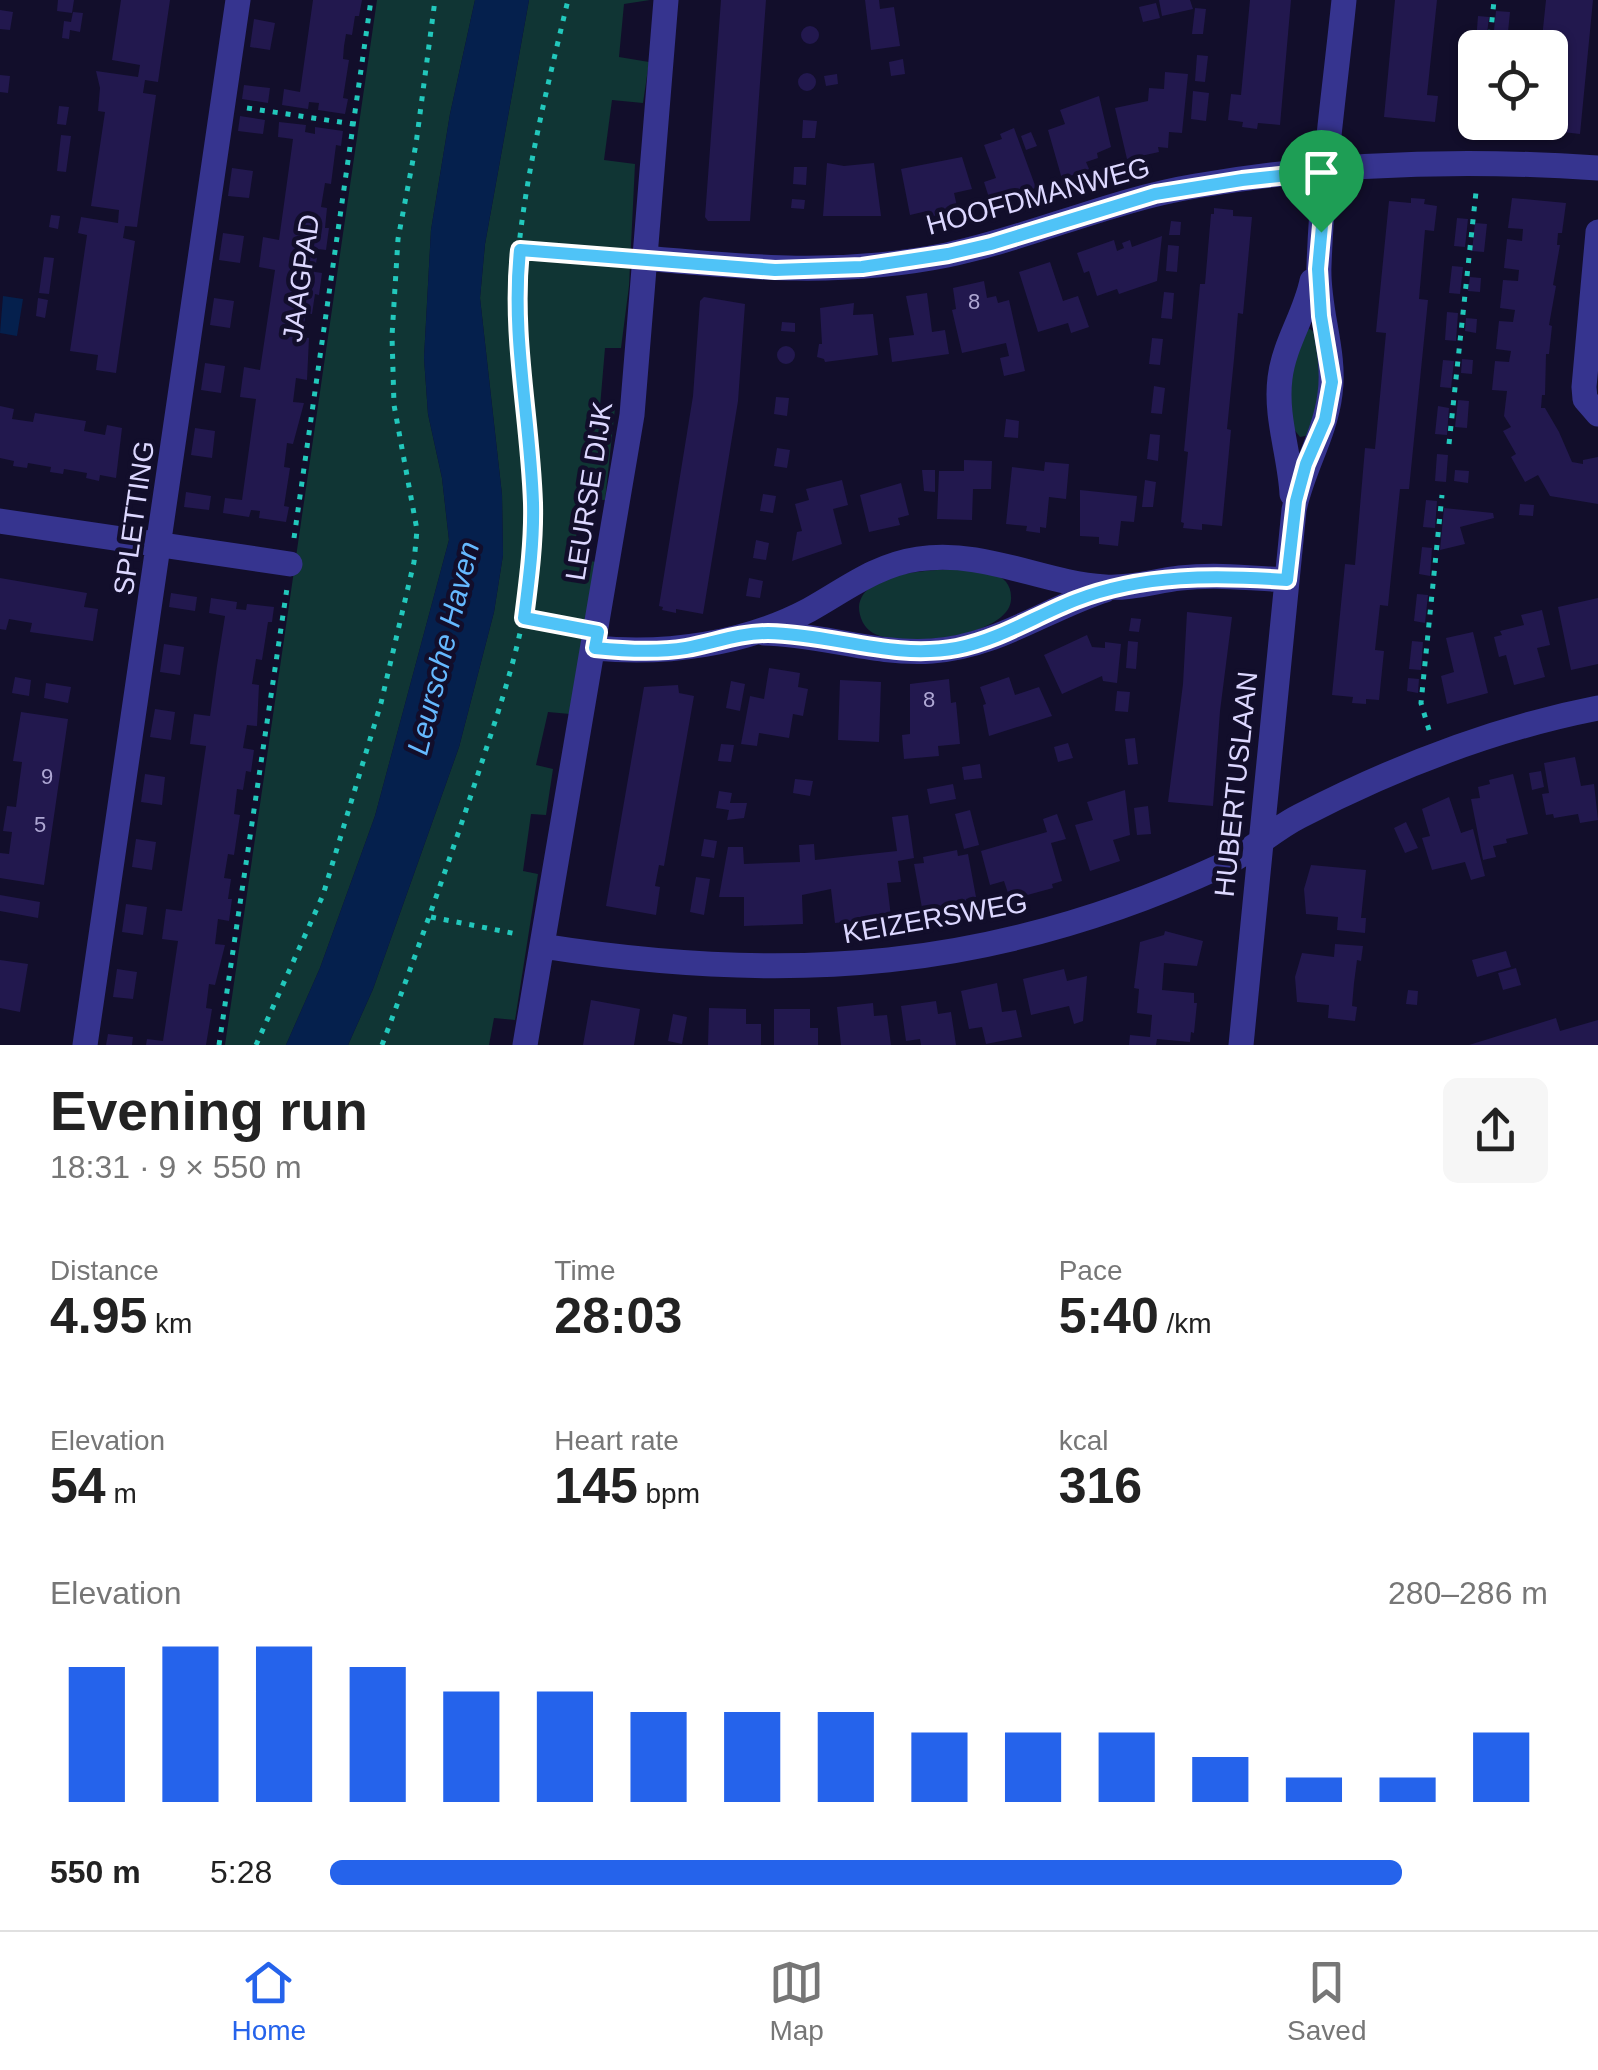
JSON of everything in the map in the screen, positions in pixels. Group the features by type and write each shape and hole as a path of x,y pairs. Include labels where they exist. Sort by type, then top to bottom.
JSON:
{"street":[{"name":"SPLETTING","path":"84,1045 238,0"},
{"name":"LEURSE DIJK","path":"526,1045 632,414 666,0"},
{"name":"HUBERTUSLAAN","path":"1241,1045 1292,530 1300,482 1325,420 1332,382 1319,297 1321,232 1344,0"},
{"name":"HOOFDMANWEG","path":"645,258 818,270 905,262 991,244 1155,194 1242,180 1417,164 1598,168"},
{"name":"HUBERTUSLAAN","path":"1292,530 1292,482 1280,416 1280,378 1286,350 1311,287 1321,232"},
{"path":"1598,232 1584,387 1586,400 1598,414"},
{"path":"0,520 290,564"},
{"path":"596,640 668,650 741,634 809,610 860,578 919,558 980,559 1052,580 1115,588"},
{"path":"741,634 802,634 896,652 946,650 1006,634 1058,607 1115,588 1201,576 1287,580"},
{"name":"KEIZERSWEG","path":"542,943 672,964 739,967 834,966 902,960 996,942 1076,921 1215,869 1240,858 1302,815 1438,755 1535,723 1598,708"}],"path":[{"name":"JAAGPAD","path":"219,1045 372,0"},
{"path":"256,1045 323,895 381,703 414,562 417,530 394,405 392,336 398,239 416,144 435,0"},
{"path":"382,1045 431,917 500,709 524,618 532,556 533,502 515,300 541,115 568,0"},
{"path":"1491,30 1494,2"},
{"path":"223,104 353,124"},
{"path":"1449,444 1474,193 1482,188 1482,140"},
{"path":"520,250 645,258"},
{"path":"1438,755 1421,703 1442,495"},
{"path":"524,618 596,640"},
{"path":"431,917 542,943"}],"green space":[{"path":"377,0 475,0 450,114 431,230 424,358 428,414 442,478 449,540 375,816 320,968 286,1045 225,1045"},
{"path":"529,0 650,0 624,4 619,57 649,62 643,103 612,100 604,160 635,164 629,286 621,348 605,348 600,407 615,408 605,500 580,499 574,558 596,562 570,714 548,712 536,765 553,769 546,815 531,814 523,871 538,874 515,1020 494,1018 489,1045 348,1045 373,989 459,747 494,612 503,555 502,495 480,298 485,244"},
{"path":"1310,329 1315,333 1325,369 1310,435 1300,437 1289,423 1291,355"},
{"path":"960,569 994,574 1007,583 1011,600 1005,613 973,631 927,639 886,637 873,633 863,622 859,607 872,586 900,575"}],"water":[{"name":"Leursche Haven","path":"475,0 529,0 485,244 480,298 502,495 503,555 494,612 459,747 373,989 348,1045 286,1045 320,968 375,816 449,540 442,478 428,414 424,358 431,230 450,114"},
{"path":"3,296 23,299 17,336 0,333"}],"building":[{"path":"58,0 74,0 72,13 57,11"},
{"path":"121,0 170,0 158,82 145,80 143,93 156,95 137,227 125,226 123,238 135,241 116,373 96,370 98,355 70,351 87,235 78,233 81,217 118,223 119,210 91,206 105,112 98,111 100,88 96,71 138,77 140,65 112,60"},
{"path":"313,0 362,0 352,35 346,34 344,46 343,59 349,60 343,98 348,99 345,114 318,110 319,103 309,102 308,109 282,105 284,89 300,92"},
{"path":"721,0 766,0 750,221 708,221 705,217"},
{"path":"865,0 879,0 880,9 894,7 900,46 871,50"},
{"path":"1159,0 1190,0 1193,9 1162,16"},
{"path":"1250,0 1291,0 1280,125 1258,123 1257,129 1228,120 1231,94 1241,95"},
{"path":"1395,0 1437,0 1427,95 1438,96 1435,122 1384,117"},
{"path":"1546,0 1593,0 1580,134 1568,133 1568,30 1543,30"},
{"path":"1156,3 1160,18 1143,22 1139,7"},
{"path":"1195,8 1206,9 1203,34 1192,34"},
{"path":"0,10 13,12 10,30 0,29"},
{"path":"1496,11 1510,12 1508,30 1494,30"},
{"path":"73,12 83,13 80,32 70,30 69,39 62,38 64,21 71,22"},
{"path":"1478,16 1489,17 1488,30 1477,30"},
{"path":"254,19 275,23 270,50 250,47"},
{"path":"810,26 819,35 810,44 801,35"},
{"path":"1197,55 1208,56 1205,82 1195,81"},
{"path":"903,59 905,74 891,76 889,62"},
{"path":"1165,72 1188,74 1182,133 1169,132 1168,148 1158,147 1159,152 1127,159 1115,108 1148,101 1149,88 1164,89"},
{"path":"807,73 816,82 807,91 798,82"},
{"path":"837,74 838,84 826,86 824,76"},
{"path":"0,75 10,76 8,93 0,92"},
{"path":"244,85 270,88 268,103 242,99"},
{"path":"1193,91 1209,93 1206,121 1191,119"},
{"path":"1099,96 1111,147 1086,162 1089,169 1062,179 1048,130 1065,124 1060,110"},
{"path":"59,106 69,107 66,125 57,124"},
{"path":"240,116 265,120 263,134 238,131"},
{"path":"803,120 817,121 815,138 802,138"},
{"path":"279,122 306,125 305,132 315,134 315,127 343,131 341,146 336,145 331,184 325,183 321,207 327,208 325,228 329,228 326,250 318,249 315,272 322,273 319,295 315,294 312,314 306,313 302,337 309,338 307,380 296,378 293,402 304,403 293,444 287,443 284,467 290,468 284,506 289,507 286,522 259,518 260,511 251,510 249,517 223,513 225,498 242,500 256,399 240,397 244,367 260,370 275,270 259,267 263,237 279,240 293,139 278,137"},
{"path":"1014,128 1036,188 1031,186 1021,193 1020,190 990,201 984,182 996,178 984,145 1002,139 1000,134"},
{"path":"1031,132 1037,146 1026,150 1021,136"},
{"path":"61,135 71,136 66,172 57,171"},
{"path":"962,157 972,189 954,193 958,211 928,217 927,211 910,215 901,169"},
{"path":"827,163 874,163 881,216 823,216"},
{"path":"794,167 807,167 806,185 793,184"},
{"path":"232,168 253,171 249,198 228,196"},
{"path":"1411,198 1425,199 1424,204 1437,206 1434,231 1425,230 1419,299 1428,300 1409,489 1400,489 1388,606 1380,605 1375,650 1384,651 1379,700 1352,703 1353,697 1332,695 1345,564 1355,565 1365,448 1375,449 1386,333 1376,332 1389,201 1411,203"},
{"path":"1512,198 1566,203 1562,233 1558,233 1560,245 1541,408 1545,408 1559,432 1572,462 1583,464 1583,460 1598,457 1598,504 1550,496 1538,475 1525,482 1503,431 1511,427 1504,416 1507,391 1492,390 1495,361 1509,362 1511,351 1496,349 1499,321 1513,322 1515,310 1500,308 1503,280 1518,281 1519,270 1504,268 1507,239 1522,241 1523,229 1508,228"},
{"path":"792,199 805,200 804,209 791,208"},
{"path":"1214,208 1233,210 1233,216 1252,217 1243,314 1238,313 1222,526 1202,524 1202,530 1183,528 1181,522 1200,284 1205,284"},
{"path":"51,215 60,216 58,229 49,227"},
{"path":"1457,218 1468,219 1465,247 1454,246"},
{"path":"1171,221 1181,222 1180,235 1169,235"},
{"path":"1475,223 1487,224 1484,252 1472,251"},
{"path":"223,233 244,236 240,263 219,260"},
{"path":"1162,236 1157,281 1119,294 1117,289 1097,296 1089,271 1084,273 1077,253 1114,240 1117,251 1130,240 1132,247"},
{"path":"1168,245 1179,246 1177,272 1166,271"},
{"path":"44,257 54,258 49,294 39,293"},
{"path":"1050,262 1063,301 1078,296 1089,327 1071,333 1068,323 1038,332 1019,272"},
{"path":"1452,266 1463,267 1460,294 1449,293"},
{"path":"1470,277 1481,278 1480,292 1468,291"},
{"path":"984,281 987,298 996,296 998,303 1009,300 1025,371 1004,376 1000,358 1009,356 1006,343 962,353 952,310 956,309 953,288"},
{"path":"1164,292 1174,293 1172,319 1161,318"},
{"path":"927,293 932,332 945,330 949,354 892,362 889,338 914,335 906,296"},
{"path":"704,297 745,304 738,401 703,614 676,609 676,613 659,606 693,396 700,301"},
{"path":"38,298 48,300 45,318 36,316"},
{"path":"214,298 234,301 230,328 210,325"},
{"path":"854,303 853,315 873,314 878,355 825,362 817,357 822,344 820,308"},
{"path":"1447,312 1458,313 1456,341 1445,340"},
{"path":"1466,318 1477,319 1476,333 1465,331"},
{"path":"782,322 795,323 795,332 781,331"},
{"path":"1152,338 1163,339 1160,365 1149,364"},
{"path":"786,346 795,355 786,364 777,355"},
{"path":"1462,359 1473,360 1472,374 1461,373"},
{"path":"1443,360 1454,361 1451,388 1440,387"},
{"path":"205,363 225,366 221,393 201,390"},
{"path":"1154,386 1165,388 1162,414 1151,413"},
{"path":"776,397 789,398 787,416 774,414"},
{"path":"1458,400 1469,401 1467,428 1455,427"},
{"path":"0,406 14,409 12,419 33,422 35,413 86,421 84,431 105,435 107,425 122,428 116,478 100,475 99,481 86,478 87,473 64,469 63,474 50,472 51,467 28,463 27,468 13,466 14,461 0,458"},
{"path":"1438,406 1449,408 1447,435 1435,434"},
{"path":"1006,419 1019,421 1018,438 1004,437"},
{"path":"195,428 215,431 212,458 191,455"},
{"path":"1150,434 1160,435 1158,461 1147,459"},
{"path":"777,448 790,450 787,468 774,466"},
{"path":"1437,454 1448,455 1446,482 1435,481"},
{"path":"964,460 992,461 991,489 973,489 972,520 937,519 939,471 964,471"},
{"path":"1045,462 1069,464 1066,499 1049,497 1046,528 1040,527 1040,533 1026,531 1027,526 1006,524 1012,467 1044,471"},
{"path":"922,470 935,470 935,492 924,491"},
{"path":"1455,470 1469,471 1468,483 1454,481"},
{"path":"842,480 848,505 833,509 842,544 792,561 797,532 802,531 795,504 809,500 806,489"},
{"path":"1145,480 1156,482 1153,507 1142,507"},
{"path":"901,483 909,515 898,518 900,525 869,532 860,495"},
{"path":"1080,490 1137,496 1134,522 1121,521 1118,546 1099,544 1099,537 1080,536"},
{"path":"186,492 211,496 209,510 184,507"},
{"path":"763,494 776,496 773,513 760,511"},
{"path":"1426,500 1437,501 1435,528 1423,527"},
{"path":"1520,504 1534,505 1533,516 1519,515"},
{"path":"1444,508 1493,513 1494,518 1460,527 1465,544 1440,550"},
{"path":"756,540 769,543 766,560 753,558"},
{"path":"1422,547 1432,548 1430,576 1419,574"},
{"path":"0,578 87,593 84,607 98,609 93,641 30,632 32,623 9,619 6,630 0,629"},
{"path":"749,578 763,581 760,598 746,596"},
{"path":"171,593 197,597 195,611 169,607"},
{"path":"1417,594 1428,595 1425,623 1414,621"},
{"path":"211,598 237,602 236,609 246,610 247,604 274,607 262,660 256,659 252,684 259,685 257,726 247,725 243,748 254,750 251,772 246,771 243,790 237,789 234,814 240,815 234,855 228,854 224,878 231,879 228,899 232,899 229,921 218,919 215,944 225,945 215,985 209,984 206,1008 212,1009 206,1045 146,1045 147,1039 163,1041 178,941 162,939 166,909 182,911 206,746 190,744 194,714 210,716 225,616 209,613"},
{"path":"1598,598 1598,664 1571,670 1558,607"},
{"path":"1542,610 1550,645 1537,648 1545,677 1514,685 1506,655 1499,657 1494,637 1502,635 1500,631 1524,625 1521,615"},
{"path":"1187,612 1232,617 1213,806 1168,802 1183,684"},
{"path":"1131,618 1141,619 1139,632 1129,631"},
{"path":"1473,632 1488,693 1447,704 1441,676 1454,672 1446,638"},
{"path":"1087,635 1092,647 1105,648 1105,642 1121,644 1117,683 1103,681 1102,676 1062,694 1044,655"},
{"path":"1128,641 1138,642 1136,669 1126,668"},
{"path":"1412,641 1423,642 1421,670 1409,669"},
{"path":"164,644 184,647 180,675 160,672"},
{"path":"769,668 800,673 798,687 808,689 803,716 793,714 789,738 759,733 757,746 741,744 750,696 764,699"},
{"path":"15,677 31,680 29,696 12,693"},
{"path":"1009,677 1015,695 1039,687 1052,716 989,736 980,687"},
{"path":"1408,678 1419,679 1418,693 1407,691"},
{"path":"949,679 951,703 956,702 960,744 938,746 939,756 904,759 902,735 910,734 910,684"},
{"path":"840,680 881,682 879,742 838,740"},
{"path":"731,681 745,684 740,711 726,708"},
{"path":"46,683 71,687 68,703 44,698"},
{"path":"678,685 679,693 694,696 664,866 659,865 655,886 660,887 656,915 606,906 644,687"},
{"path":"1117,691 1130,692 1128,712 1115,711"},
{"path":"155,709 175,712 171,740 150,737"},
{"path":"21,712 68,719 44,885 0,878 0,853 9,854 12,832 3,831 7,806 16,807 22,762 13,761"},
{"path":"1135,738 1138,764 1128,765 1125,739"},
{"path":"1068,743 1073,758 1058,762 1054,747"},
{"path":"721,744 734,745 731,762 718,761"},
{"path":"1575,757 1581,786 1594,784 1598,820 1580,823 1578,814 1554,818 1553,814 1546,815 1542,794 1549,793 1544,763"},
{"path":"980,764 982,778 964,780 962,767"},
{"path":"1541,771 1544,787 1532,790 1529,773"},
{"path":"145,774 165,777 162,805 141,802"},
{"path":"1513,774 1528,834 1493,846 1496,857 1483,860 1471,799 1480,798 1478,787 1490,784 1489,780"},
{"path":"795,779 813,781 810,796 793,793"},
{"path":"953,784 956,799 930,804 927,789"},
{"path":"1125,790 1130,835 1113,840 1120,861 1090,871 1075,825 1093,820 1087,802"},
{"path":"719,791 732,793 730,803 747,803 744,818 727,820 729,810 716,808"},
{"path":"1449,797 1461,833 1473,829 1485,876 1471,880 1465,862 1432,870 1422,838 1430,836 1422,809"},
{"path":"1148,806 1151,834 1137,835 1134,808"},
{"path":"970,810 979,845 964,849 955,814"},
{"path":"1057,814 1066,839 1051,843 1062,881 1052,884 1053,888 1020,897 1019,893 1009,896 1004,881 990,885 981,851 1047,832 1043,819"},
{"path":"908,815 914,858 898,861 901,882 887,883 891,917 835,923 831,889 802,895 803,924 744,926 744,897 719,897 728,847 743,847 744,864 800,862 799,845 814,844 815,860 897,851 892,817"},
{"path":"1406,822 1418,848 1405,853 1394,828"},
{"path":"136,839 156,842 152,870 132,867"},
{"path":"704,839 717,841 714,858 701,856"},
{"path":"957,850 958,856 968,854 976,897 966,899 967,905 934,911 932,906 922,908 914,864 924,863 923,857"},
{"path":"1311,865 1366,870 1361,918 1366,918 1365,933 1337,930 1338,917 1306,914 1304,889"},
{"path":"696,877 710,879 704,915 690,912"},
{"path":"0,895 40,902 38,918 0,911"},
{"path":"126,904 147,907 143,935 122,932"},
{"path":"1165,931 1203,941 1197,966 1164,963 1162,990 1194,993 1194,1033 1191,1032 1190,1042 1157,1039 1156,1045 1129,1045 1130,1035 1150,1037 1152,1015 1137,1013 1139,989 1134,988 1140,942 1164,935"},
{"path":"1335,944 1363,946 1354,983 1355,1021 1328,1018 1329,1005 1297,1002 1295,977 1302,953 1334,957"},
{"path":"1506,951 1511,967 1477,977 1472,960"},
{"path":"0,960 28,964 20,1012 0,1008"},
{"path":"1516,968 1521,985 1503,990 1498,973"},
{"path":"117,969 137,972 133,999 113,997"},
{"path":"1064,969 1067,981 1087,976 1083,1021 1074,1024 1069,1006 1031,1015 1023,979"},
{"path":"997,983 1002,1012 1016,1010 1022,1037 986,1044 982,1027 969,1029 961,991"},
{"path":"1408,990 1418,991 1417,1005 1406,1004"},
{"path":"591,1000 640,1009 634,1045 583,1045"},
{"path":"936,1001 938,1014 951,1012 956,1045 921,1045 920,1039 906,1041 901,1006"},
{"path":"873,1003 874,1016 887,1015 891,1045 841,1045 837,1007"},
{"path":"709,1008 746,1009 746,1024 761,1024 761,1045 708,1045"},
{"path":"774,1009 810,1009 810,1028 818,1028 818,1045 774,1045"},
{"path":"673,1014 687,1017 682,1044 668,1041"},
{"path":"1556,1018 1560,1031 1598,1020 1598,1045 1469,1045"},
{"path":"108,1034 133,1037 132,1045 106,1045"}],"route":[{"path":"1327,171 1321,232 1319,297 1332,382 1325,420 1300,482 1287,580 1201,576 1115,588 1058,607 1006,634 934,651 884,650 802,634 766,633 741,634 668,650 613,650 595,648 598,632 524,618 532,556 533,502 517,348 515,300 520,250 775,270 862,267 991,244 1113,204 1197,185 1327,171"}]}
